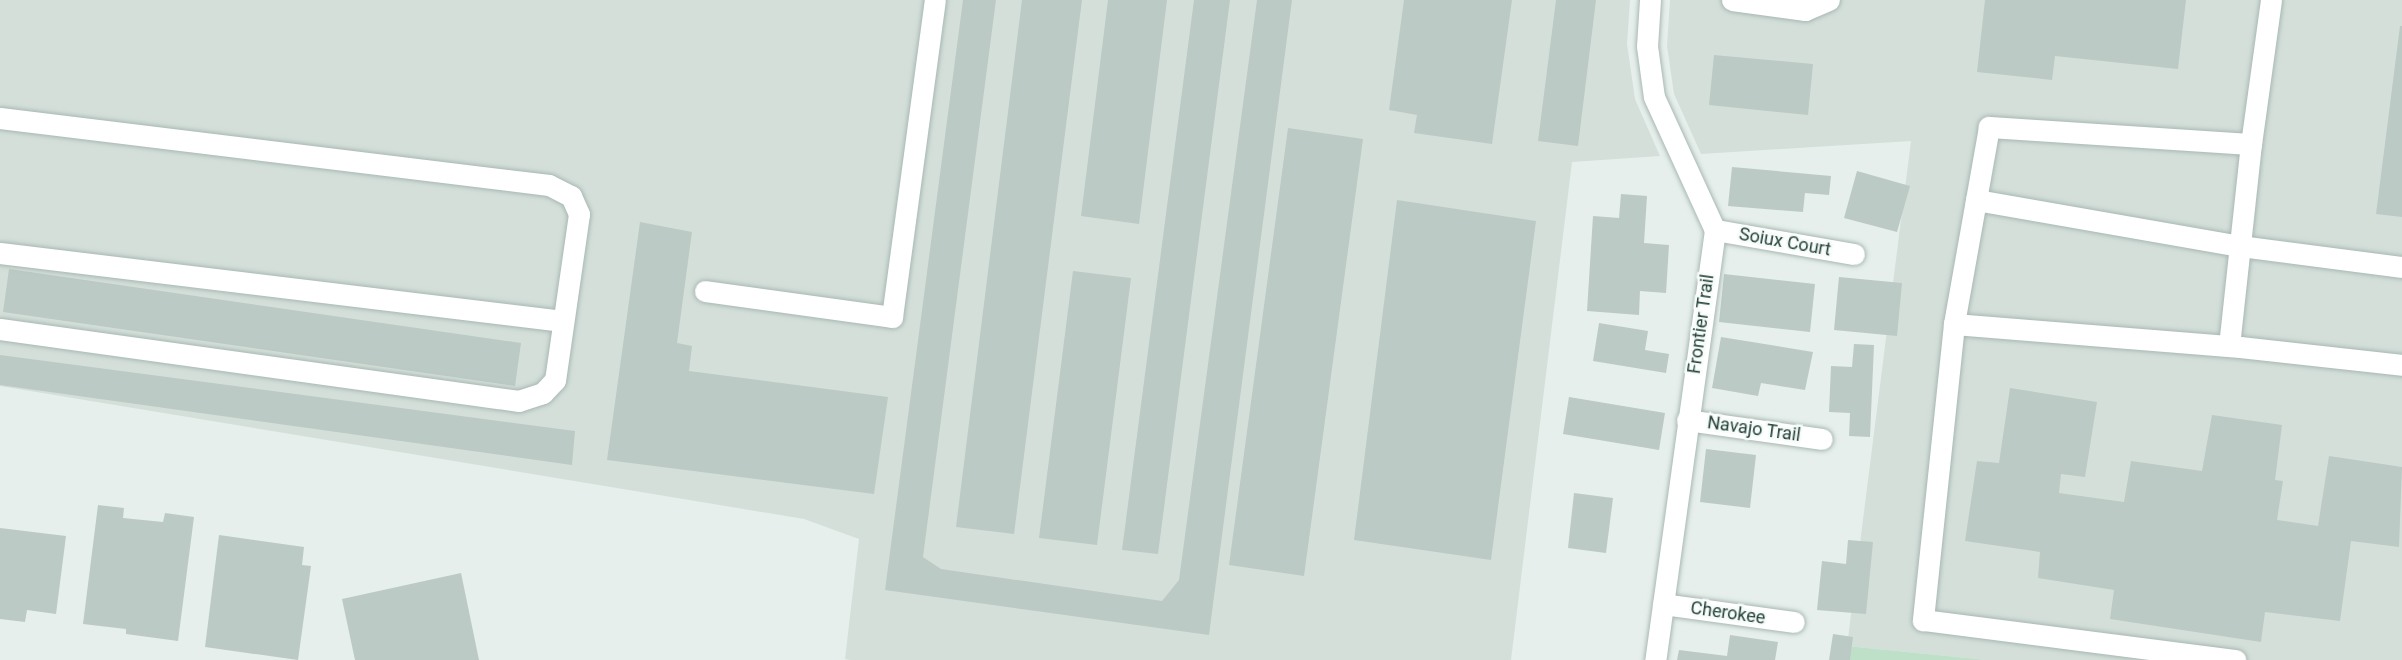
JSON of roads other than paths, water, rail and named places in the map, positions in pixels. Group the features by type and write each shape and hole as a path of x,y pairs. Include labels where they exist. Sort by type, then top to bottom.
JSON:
{"street":[{"path":"705,291 892,317 935,0"},
{"path":"1650,0 1647,46 1654,97 1715,230"},
{"path":"1732,0 1805,10 1829,0"},
{"path":"2229,346 2251,144 2271,0"},
{"path":"0,118 549,185 571,196 579,214 555,380 543,393 519,401 0,328"},
{"path":"2235,660 1923,620 1954,324 1989,127 2251,144"},
{"path":"1976,200 2239,246 2402,267"},
{"name":"Soiux Court","path":"1715,230 1854,254"},
{"name":"Frontier Trail","path":"1655,660 1686,420 1715,230"},
{"path":"0,253 563,321"},
{"path":"1954,324 2229,346 2402,365"},
{"name":"Navajo Trail","path":"1686,420 1822,439"},
{"name":"Cherokee","path":"1663,604 1794,622"}]}
